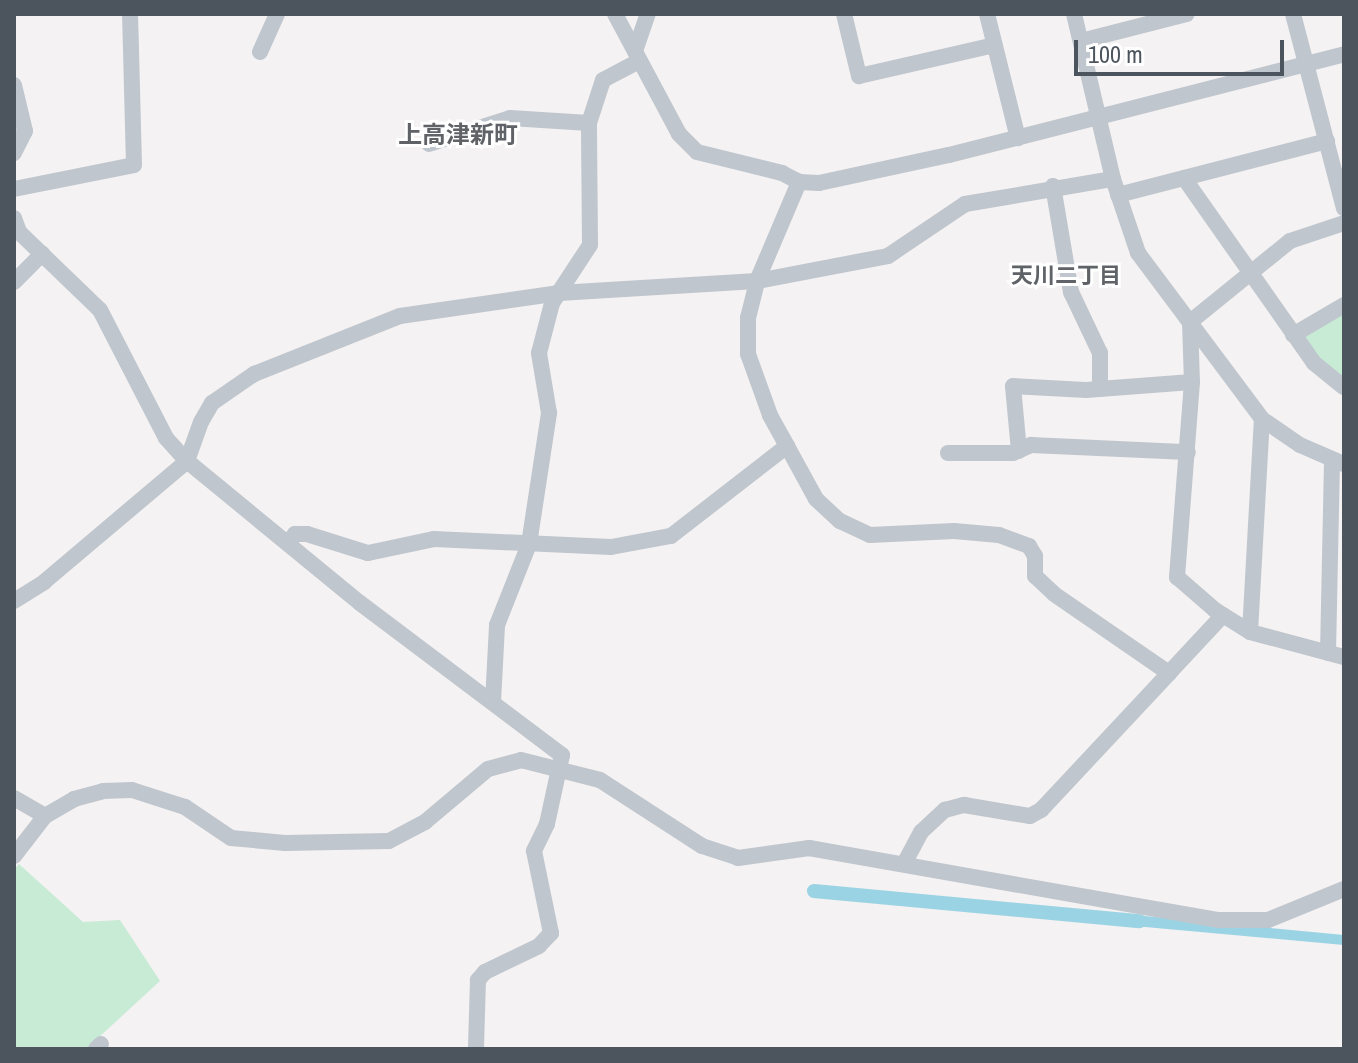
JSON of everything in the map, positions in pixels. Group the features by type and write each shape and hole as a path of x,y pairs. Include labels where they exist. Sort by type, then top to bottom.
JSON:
{"street":[{"path":"14,189 134,165 130,14"},
{"path":"260,52 277,14"},
{"path":"615,14 679,134 697,152 782,173 799,182 819,183 949,155 1344,54"},
{"path":"493,702 497,625 529,544 549,413 539,353 548,314 590,245 589,123 603,80 637,56 648,14"},
{"path":"844,14 859,76 994,45"},
{"path":"987,14 1018,138"},
{"path":"1074,14 1116,187 1138,253 1190,322 1262,419 1300,445 1338,462 1336,655 1250,632 1223,615 1177,577 1192,382 1190,322"},
{"path":"1081,41 1187,14"},
{"path":"1293,14 1344,208"},
{"path":"14,85 25,131 14,153"},
{"path":"429,144 510,118 589,123"},
{"path":"14,601 44,582 187,461 201,422 212,403 254,374 400,316 559,293 757,281 888,256 965,204 1053,186 1116,187 1184,178 1327,141"},
{"path":"1184,178 1314,363 1344,387"},
{"path":"799,182 757,281 748,318 748,354 770,415 816,499 840,521 870,535 954,531 999,535 1029,546 1035,556 1035,576 1054,594 1169,673"},
{"path":"1053,186 1071,292 1100,353 1100,389"},
{"path":"14,218 19,232 100,310 166,438 187,461 360,603 562,755 562,769 547,824 534,851 551,933 539,946 485,972 478,980 476,1049"},
{"path":"1190,322 1290,241 1344,223"},
{"path":"14,282 42,254"},
{"path":"1293,335 1344,305"},
{"path":"1019,451 1013,386 1100,389 1192,382"},
{"path":"1250,632 1262,419"},
{"path":"948,453 1019,451 1031,445 1188,452"},
{"path":"289,542 295,534 307,534 368,553 434,539 611,547 671,536 787,446"},
{"path":"904,864 921,832 945,810 964,805 1030,816 1041,810 1223,615"},
{"path":"14,856 45,816 74,799 103,791 132,790 185,807 231,838 285,843 389,841 425,822 488,769 521,760 600,780 713,852 738,858 809,848 1219,920 1268,920 1344,889"},
{"path":"14,798 45,816"}],"green space":[{"path":"1344,310 1344,382 1324,367 1303,335"},
{"path":"19,864 83,922 120,920 160,981 86,1049 14,1049 14,869"}],"water":[{"path":"1124,914 1344,935 1344,945 1123,925"}],"waterway":[{"path":"814,891 1140,921"}],"district":[{"name":"上高津新町","path":"458,135"},
{"name":"天川二丁目","path":"1066,276"}]}
